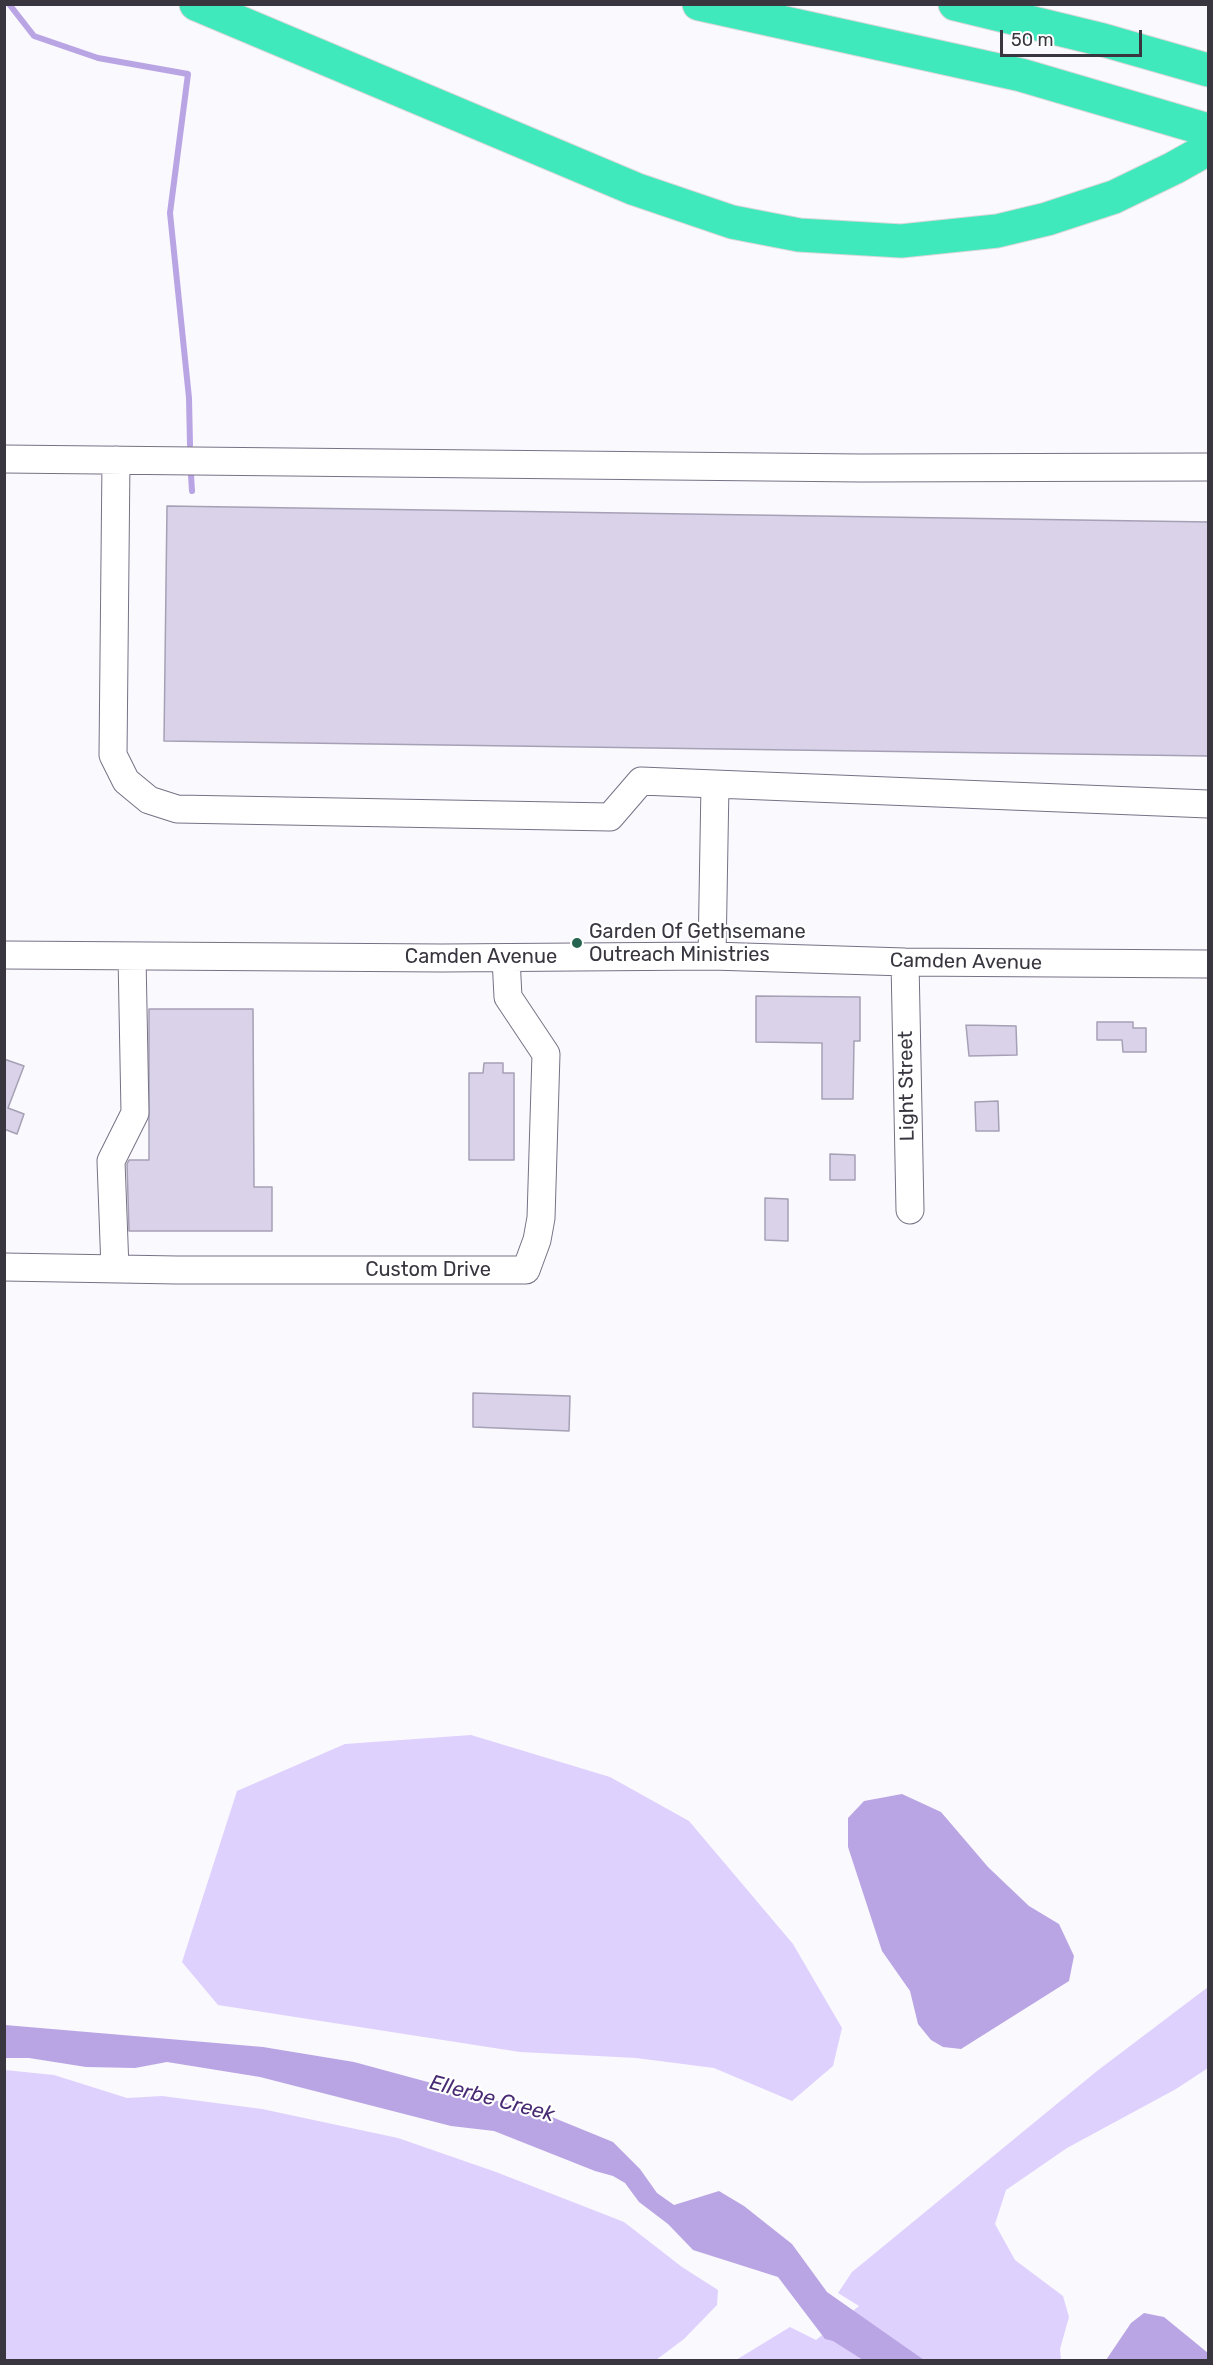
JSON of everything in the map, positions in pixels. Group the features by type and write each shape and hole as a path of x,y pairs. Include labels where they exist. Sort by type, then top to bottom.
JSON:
{"highway":[{"path":"196,4 635,189 732,222 799,235 867,241 935,239 1026,224 1114,197 1209,148"},
{"path":"699,4 1021,75 1209,130"},
{"path":"955,4 1091,37 1209,70"}],"street":[{"path":"4,459 861,468 1209,467"},
{"path":"116,460 113,755 126,781 149,800 177,809 610,817 641,781 1209,804"},
{"path":"712,956 715,784"},
{"name":"Camden Avenue","path":"4,955 506,958 712,956 905,962 1209,963"},
{"path":"115,1269 111,1161 135,1113 132,956"},
{"name":"Custom Drive","path":"4,1268 526,1270 537,1240 540,1218 546,1054 508,998 506,958"},
{"name":"Light Street","path":"905,962 910,1210"}],"shaded area":[{"path":"471,1735 610,1777 689,1821 793,1944 842,2028 833,2066 792,2101 714,2068 636,2058 520,2052 218,2005 182,1962 237,1791 345,1744"},
{"path":"902,1794 941,1812 988,1867 1029,1906 1059,1924 1074,1956 1069,1981 961,2049 943,2047 931,2040 918,2024 910,1991 882,1951 848,1847 848,1818 864,1801"},
{"path":"1208,1987 1208,2068 1176,2089 1067,2148 1006,2190 995,2224 1015,2260 1063,2296 1069,2317 1060,2349 1061,2360 736,2360 790,2327 816,2340 859,2306 838,2293 852,2272 1097,2071"},
{"path":"5,2025 263,2047 354,2062 542,2113 613,2142 640,2169 657,2193 674,2205 719,2191 744,2206 792,2244 827,2292 924,2360 863,2360 833,2341 825,2339 778,2277 693,2250 668,2224 639,2202 625,2183 613,2176 494,2131 451,2126 260,2077 167,2062 135,2068 86,2067 29,2058 5,2058"},
{"path":"5,2070 54,2075 127,2098 162,2096 262,2109 398,2138 496,2172 624,2222 682,2267 718,2290 717,2305 684,2339 656,2360 5,2360"},
{"path":"1144,2313 1164,2317 1208,2353 1208,2360 1106,2360 1131,2323"}],"building":[{"path":"167,506 1209,522 1209,756 164,741"},
{"path":"756,996 860,997 860,1041 854,1041 853,1099 822,1099 822,1043 756,1042"},
{"path":"149,1009 253,1009 254,1187 272,1187 272,1231 129,1231 127,1164 129,1160 149,1160"},
{"path":"1097,1022 1133,1022 1133,1028 1146,1028 1146,1052 1123,1052 1122,1040 1097,1040"},
{"path":"966,1025 1016,1026 1017,1055 969,1056"},
{"path":"4,1059 24,1066 8,1108 24,1114 17,1134 4,1129"},
{"path":"484,1063 503,1063 503,1073 514,1073 514,1160 469,1160 469,1073 483,1073"},
{"path":"998,1101 999,1131 976,1131 975,1102"},
{"path":"830,1154 855,1155 855,1180 830,1180"},
{"path":"765,1198 788,1199 788,1241 765,1240"},
{"path":"473,1393 570,1396 569,1431 473,1427"}],"waterway":[{"path":"9,4 34,36 98,58 188,74 170,213 189,398 190,445"},
{"path":"191,475 192,491"}],"place":[{"name":"Garden Of Gethsemane Outreach Ministries","path":"577,943"}],"water label":[{"name":"Ellerbe Creek","path":"492,2099"}]}
